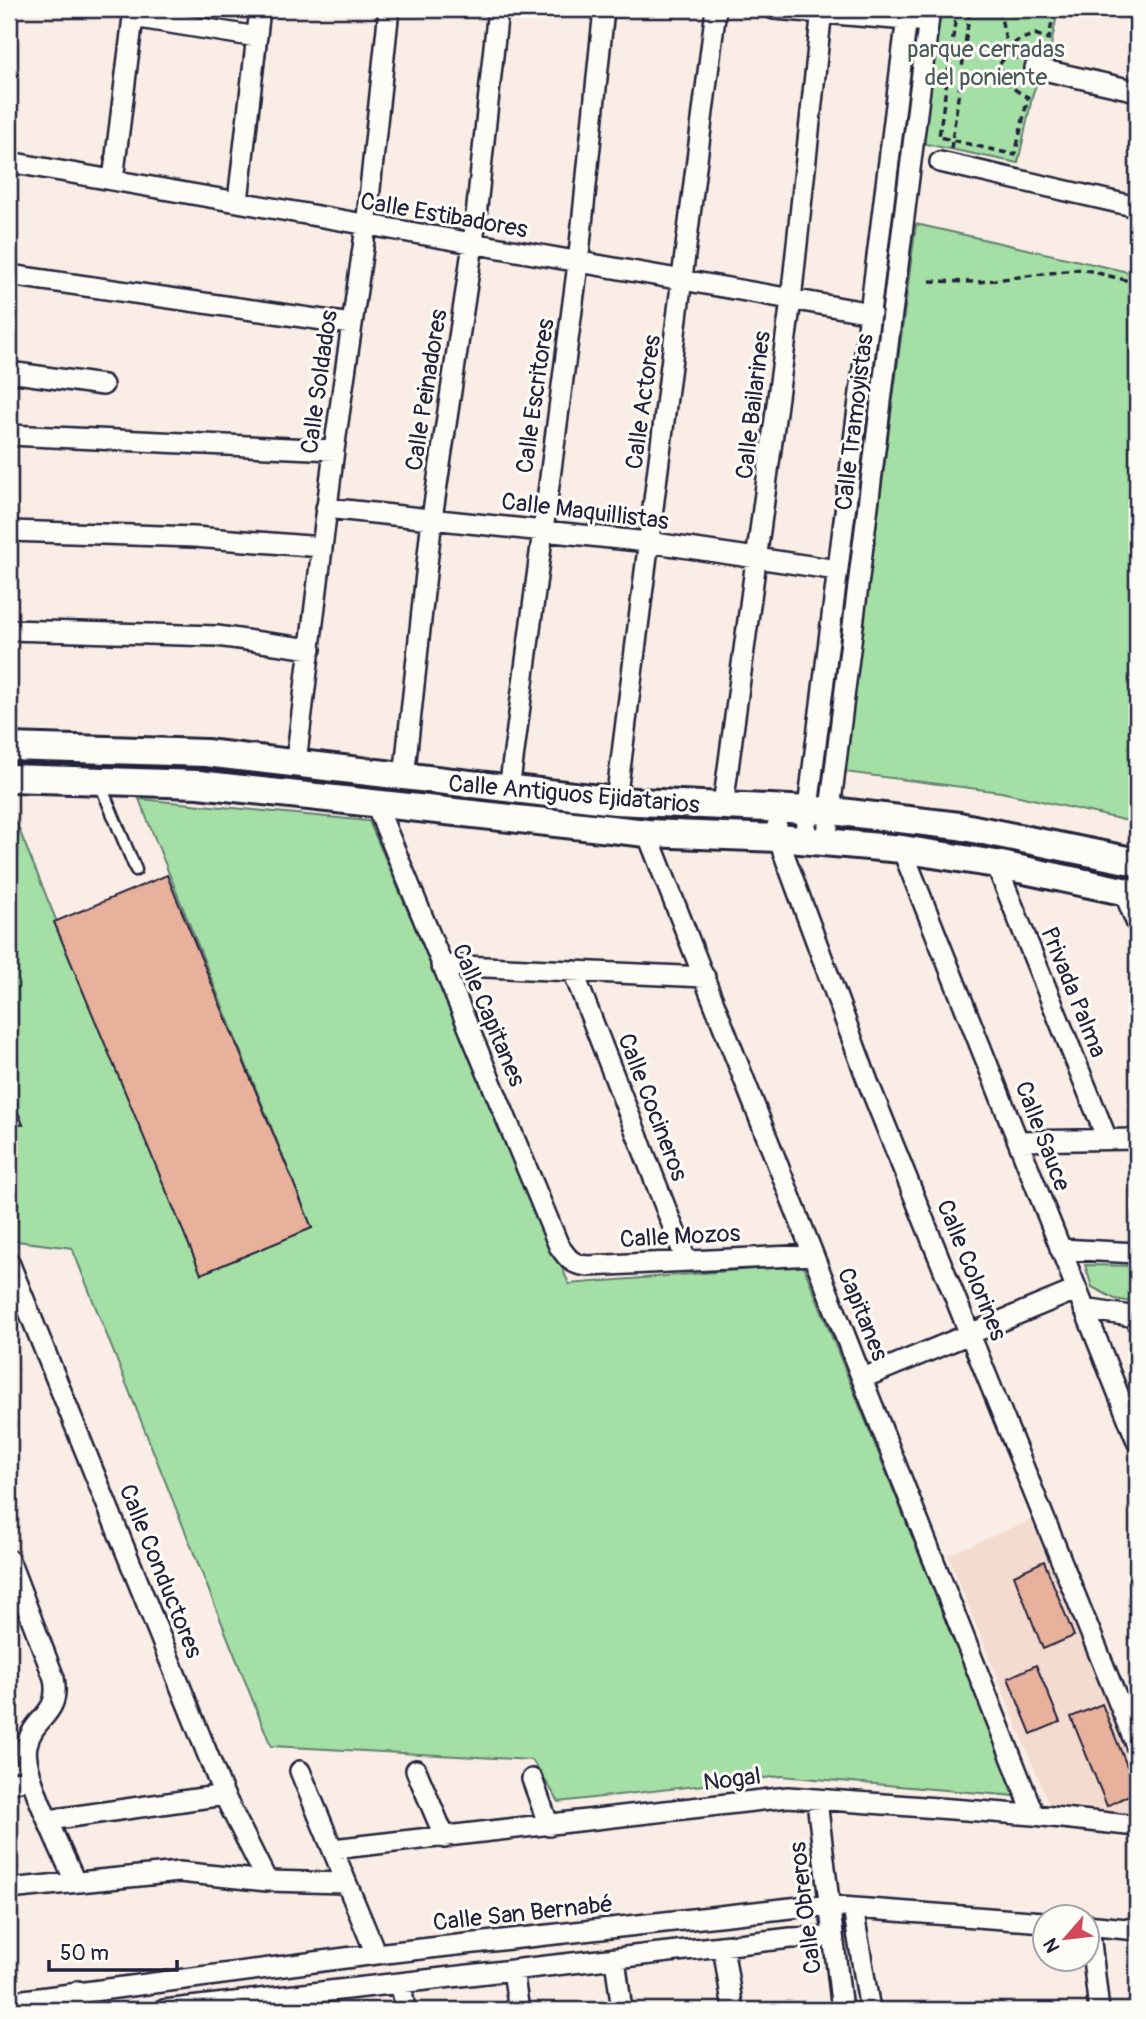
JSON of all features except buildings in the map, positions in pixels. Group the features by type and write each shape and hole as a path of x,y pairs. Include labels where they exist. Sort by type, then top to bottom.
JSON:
{"street":[{"path":"238,201 260,9"},
{"name":"Calle Soldados","path":"296,762 326,508 366,227 389,9"},
{"name":"Calle Peinadores","path":"404,778 432,517 473,244 498,9"},
{"name":"Calle Escritores","path":"509,790 578,264 604,9"},
{"name":"Calle Actores","path":"616,802 684,282 716,9"},
{"path":"774,9 930,15"},
{"name":"Calle Bailarines","path":"723,806 791,300 822,11"},
{"path":"113,180 133,13 257,37"},
{"name":"Calle Tramoyistas","path":"821,810 837,570 907,14"},
{"name":"Calle Tramoyistas","path":"815,841 930,15"},
{"path":"1035,68 1137,91"},
{"name":"Calle Estibadores","path":"9,162 238,201 366,227 871,313"},
{"path":"945,163 1137,207"},
{"path":"9,275 351,324"},
{"path":"9,372 103,385"},
{"path":"9,435 334,450"},
{"name":"Calle Maquillistas","path":"326,508 432,517 648,542 837,570"},
{"path":"9,531 194,537 322,547"},
{"path":"9,630 204,636 311,649"},
{"name":"Calle Antiguos Ejidatarios","path":"9,747 206,753 616,802 821,810 960,826 1137,862"},
{"name":"Calle Antiguos Ejidatarios","path":"9,778 198,784 647,832 778,838 902,849 996,864 1131,893"},
{"name":"Calle Capitanes","path":"375,802 559,1246"},
{"name":"Calle Colorines","path":"775,807 778,838 868,1082 1137,1748"},
{"name":"Capitanes","path":"647,832 1034,1815"},
{"name":"Calle Sauce","path":"902,849 1137,1441"},
{"name":"Privada Palma","path":"996,864 1107,1139"},
{"path":"1131,893 1137,924"},
{"path":"441,964 705,977"},
{"name":"Calle Cocineros","path":"573,971 687,1260"},
{"path":"1019,1141 1137,1139"},
{"name":"Calle Mozos","path":"559,1246 577,1265 813,1255"},
{"path":"1060,1249 1137,1253"},
{"name":"Calle Conductores","path":"13,1269 224,1796 267,1881"},
{"path":"863,1378 1076,1290"},
{"path":"1084,1309 1137,1317"},
{"path":"9,1560 57,1692 54,1706 32,1732 27,1743 26,1757 31,1779 75,1882"},
{"path":"416,1770 445,1838"},
{"path":"300,1771 376,1954"},
{"path":"9,1783 31,1779"},
{"path":"531,1779 549,1826"},
{"path":"49,1820 224,1796"},
{"name":"Nogal","path":"333,1849 788,1797 1034,1815 1137,1826"},
{"name":"Calle Obreros","path":"817,1801 831,1937 842,2010"},
{"path":"9,1889 179,1872 267,1881 346,1883"},
{"name":"Calle San Bernabé","path":"9,2001 78,2001 186,1977 828,1906 1030,1921"},
{"path":"853,1908 870,2010"},
{"path":"1100,1926 1137,1930"},
{"path":"164,2010 294,2002 401,1984 723,1946 831,1937"},
{"path":"723,1946 733,2010"},
{"path":"615,1959 622,2010"},
{"path":"513,1971 519,2010"},
{"path":"1094,1974 1099,2010"},
{"path":"186,1977 190,2009"},
{"path":"401,1984 405,2010"}],"lane":[{"path":"99,780 135,870"}],"path":[{"path":"957,9 939,137 1015,155 1028,97 1013,90 1004,78 1000,64 1008,49 1035,34 1049,39 1054,9"},
{"path":"945,163 953,140 970,9"},
{"path":"999,9 1008,49 1018,60 1035,68"},
{"path":"930,281 979,282 1082,269 1137,283"}],"shaded area":[{"path":"1031,1520 1137,1779 1137,1813 1050,1807 948,1555"}],"green space":[{"name":"parque cerradas del poniente","path":"938,9 1058,9 1051,46 1033,93 1018,163 921,143"},
{"path":"916,224 1137,274 1137,823 1001,792 844,772"},
{"path":"139,799 369,821 569,1284 803,1265 1016,1796 781,1776 559,1802 532,1760 271,1746 72,1248 9,1240 9,1124 23,1124 9,1090 9,805 201,1274 312,1228"},
{"path":"1085,1265 1137,1266 1137,1303 1115,1299 1092,1287"}]}
